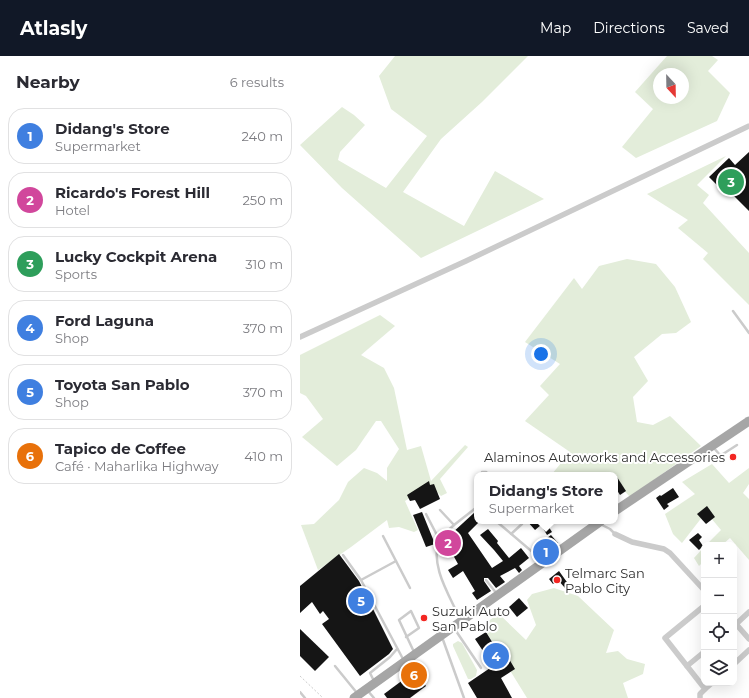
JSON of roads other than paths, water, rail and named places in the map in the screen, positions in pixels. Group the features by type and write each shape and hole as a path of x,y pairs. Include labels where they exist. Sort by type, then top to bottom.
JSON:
{"main road":[{"path":"618,509 749,421"},
{"path":"356,696 596,524"}],"street":[{"path":"300,337 459,264 749,126"},
{"path":"615,534 641,545 664,549 670,553 701,587"},
{"path":"701,608 665,638 705,689"},
{"path":"737,622 749,612"},
{"path":"737,626 749,639"},
{"path":"737,661 749,650"},
{"path":"687,666 701,654"},
{"path":"700,698 700,694 708,686"}],"lane":[{"path":"733,311 749,332"},
{"path":"712,445 720,455 737,445"},
{"path":"474,509 439,539 436,547 440,575 457,624 481,668"},
{"path":"440,510 454,525"},
{"path":"426,514 439,539"},
{"path":"499,524 543,562"},
{"path":"511,534 522,524"},
{"path":"602,524 615,534"},
{"path":"383,536 410,588"},
{"path":"343,555 361,580 404,662"},
{"path":"361,580 396,560"},
{"path":"486,580 497,594"},
{"path":"406,636 419,628 411,611 399,620 406,636 415,654"},
{"path":"441,635 464,698"},
{"path":"375,683 370,673 390,657 397,649"},
{"path":"335,666 356,696"},
{"path":"367,689 374,698"},
{"path":"300,693 306,698"}],"place":[{"name":"Lucky Cockpit Arena","path":"731,182"},
{"name":"Alaminos Autoworks and Accessories","path":"733,457"},
{"name":"Ricardo's Forest Hill","path":"448,543"},
{"name":"Didang's Store","path":"546,552"},
{"name":"Telmarc San Pablo City","path":"557,580"},
{"name":"Toyota San Pablo","path":"361,601"},
{"name":"Suzuki Auto San Pablo","path":"424,618"},
{"name":"Ford Laguna","path":"496,656"},
{"name":"Tapico de Coffee","path":"414,675"}]}
